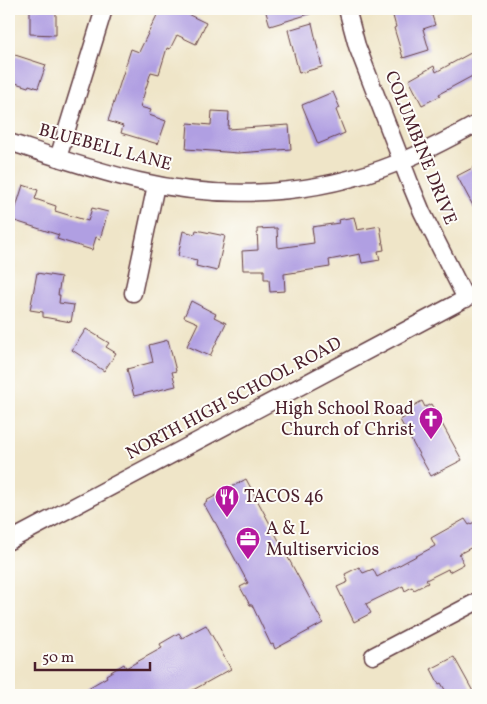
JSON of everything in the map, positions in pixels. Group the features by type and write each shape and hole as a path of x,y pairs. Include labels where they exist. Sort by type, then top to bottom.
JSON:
{"street":[{"path":"58,158 104,9"},
{"name":"COLUMBINE DRIVE","path":"348,9 357,46 422,212 472,296"},
{"name":"BLUEBELL LANE","path":"9,142 122,177 179,189 227,193 289,190 351,178 403,161 432,148 478,123"},
{"path":"133,293 156,184"},
{"name":"NORTH HIGH SCHOOL ROAD","path":"9,541 472,296"},
{"path":"373,656 477,604"}],"building":[{"path":"30,9 56,9 56,35 30,34"},
{"path":"160,9 177,9 206,23 196,44 177,35 170,49 167,48 159,74 151,72 140,107 151,110 149,115 166,121 158,144 121,133 123,126 108,121 131,49 139,52"},
{"path":"265,9 316,9 316,12 270,26"},
{"path":"417,9 430,9 435,25 423,29 429,50 403,58 394,28 396,27 393,16"},
{"path":"312,23 322,67 299,73 288,30"},
{"path":"478,49 478,73 422,105 409,80 434,66 436,72"},
{"path":"12,54 46,65 38,88 9,81 9,63"},
{"path":"333,92 340,108 336,110 345,133 318,144 302,105"},
{"path":"212,111 229,112 228,129 289,125 291,149 238,153 186,149 188,123 211,125"},
{"path":"478,165 478,215 457,176"},
{"path":"23,185 38,190 35,199 56,206 55,211 88,221 92,208 108,212 100,239 96,237 92,250 57,239 59,235 12,220"},
{"path":"354,217 357,230 380,226 384,250 378,251 380,260 362,263 360,254 329,260 330,267 284,274 285,291 270,292 269,279 264,279 264,270 243,270 242,251 258,250 257,229 277,228 278,248 314,243 312,227 339,223 338,220"},
{"path":"196,230 225,236 217,271 196,266 197,260 178,256 183,231 195,234"},
{"path":"37,273 61,277 58,295 60,295 59,303 74,305 71,322 43,317 43,312 30,310"},
{"path":"191,301 216,314 214,317 226,323 210,356 187,346 198,323 184,317"},
{"path":"86,329 109,343 106,347 116,353 104,371 72,350"},
{"path":"168,340 176,371 172,372 176,386 134,396 127,369 153,362 149,345"},
{"name":"High School Road Church of Christ","path":"422,401 425,407 431,404 462,460 431,476 400,420 407,416 404,411"},
{"path":"246,479 323,623 275,649 273,644 271,645 252,605 250,605 240,587 248,583 204,504 206,501"},
{"path":"465,519 469,525 478,520 478,544 459,554 464,564 449,572 448,569 426,580 428,583 414,590 412,587 405,591 403,586 366,604 371,613 354,622 337,587 348,582 345,574 359,567 363,573 373,569 377,577 435,546 431,538"},
{"path":"206,625 231,669 184,695 76,695 107,677 106,675 124,664 126,668 162,648 160,644 179,633 182,638"},
{"path":"454,657 475,695 448,695 441,683 439,684 431,669"}],"place":[{"name":"High School Road Church of Christ","path":"431,440"},
{"name":"TACOS 46","path":"227,518"},
{"name":"A & L Multiservicios","path":"248,560"}]}
